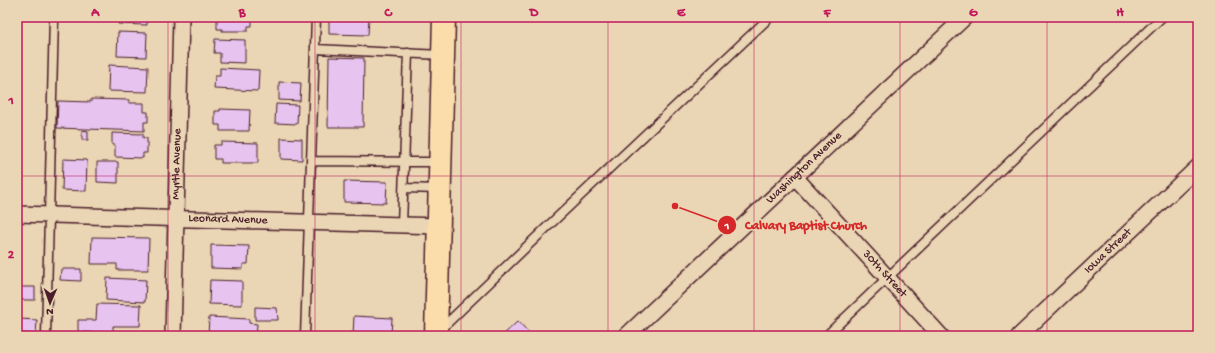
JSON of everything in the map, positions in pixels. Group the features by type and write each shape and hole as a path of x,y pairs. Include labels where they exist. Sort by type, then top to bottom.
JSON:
{"main road":[{"path":"436,335 444,17"}],"street":[{"name":"Myrtle Avenue","path":"173,336 181,17"},
{"name":"Washington Avenue","path":"626,336 965,17"},
{"name":"Iowa Street","path":"1018,336 1198,167"},
{"name":"30th Street","path":"795,177 941,336"},
{"name":"Leonard Avenue","path":"17,214 439,226"}],"lane":[{"path":"46,336 54,17"},
{"path":"305,336 316,17"},
{"path":"436,335 544,229 770,17"},
{"path":"826,336 1101,73 1162,17"},
{"path":"315,49 443,55"},
{"path":"402,226 408,53"},
{"path":"312,161 440,162"},
{"path":"404,188 439,189"}],"building":[{"path":"118,17 147,17 147,25 118,24"},
{"path":"217,17 252,17 252,26 248,26 248,31 222,31 222,29 217,29"},
{"path":"329,17 369,17 368,35 329,34"},
{"path":"118,32 147,33 146,57 117,56"},
{"path":"215,39 245,40 245,63 220,62 220,53 214,53"},
{"path":"329,57 364,58 363,127 328,127"},
{"path":"109,65 148,67 147,92 108,91"},
{"path":"220,68 259,70 258,91 214,89 215,76 220,76"},
{"path":"279,82 301,83 300,101 279,100"},
{"path":"91,99 129,100 129,103 144,103 144,112 148,112 148,122 144,122 144,131 57,128 58,101 91,102"},
{"path":"276,104 298,105 297,124 275,123"},
{"path":"220,109 250,110 249,131 220,131 220,125 215,125 215,111 220,111"},
{"path":"82,130 88,131 88,140 82,140"},
{"path":"112,133 143,134 143,138 147,138 147,153 143,153 143,158 115,157 115,145 112,145"},
{"path":"281,138 302,139 302,160 281,159"},
{"path":"221,142 258,143 258,163 221,163 221,159 214,159 214,145 221,145"},
{"path":"63,159 87,160 86,191 62,190"},
{"path":"97,162 118,162 118,183 97,182"},
{"path":"344,181 387,182 386,203 344,202"},
{"path":"92,237 149,238 148,270 117,270 117,264 91,264"},
{"path":"211,245 249,246 248,264 243,264 243,269 211,268"},
{"path":"61,269 81,269 81,281 60,280"},
{"path":"107,278 146,280 145,302 106,300"},
{"path":"210,280 242,281 242,305 209,304"},
{"path":"17,287 35,287 35,300 17,300"},
{"path":"97,304 141,305 140,326 113,326 113,333 78,332 78,320 96,320"},
{"path":"255,307 277,308 278,320 255,320"},
{"path":"354,316 392,318 391,336 353,336"},
{"path":"209,317 249,319 249,323 257,324 256,336 208,336"},
{"path":"20,319 37,320 36,334 19,333"},
{"path":"518,321 532,336 502,336"}],"place":[{"name":"Calvary Baptist Church","path":"675,206"}]}
